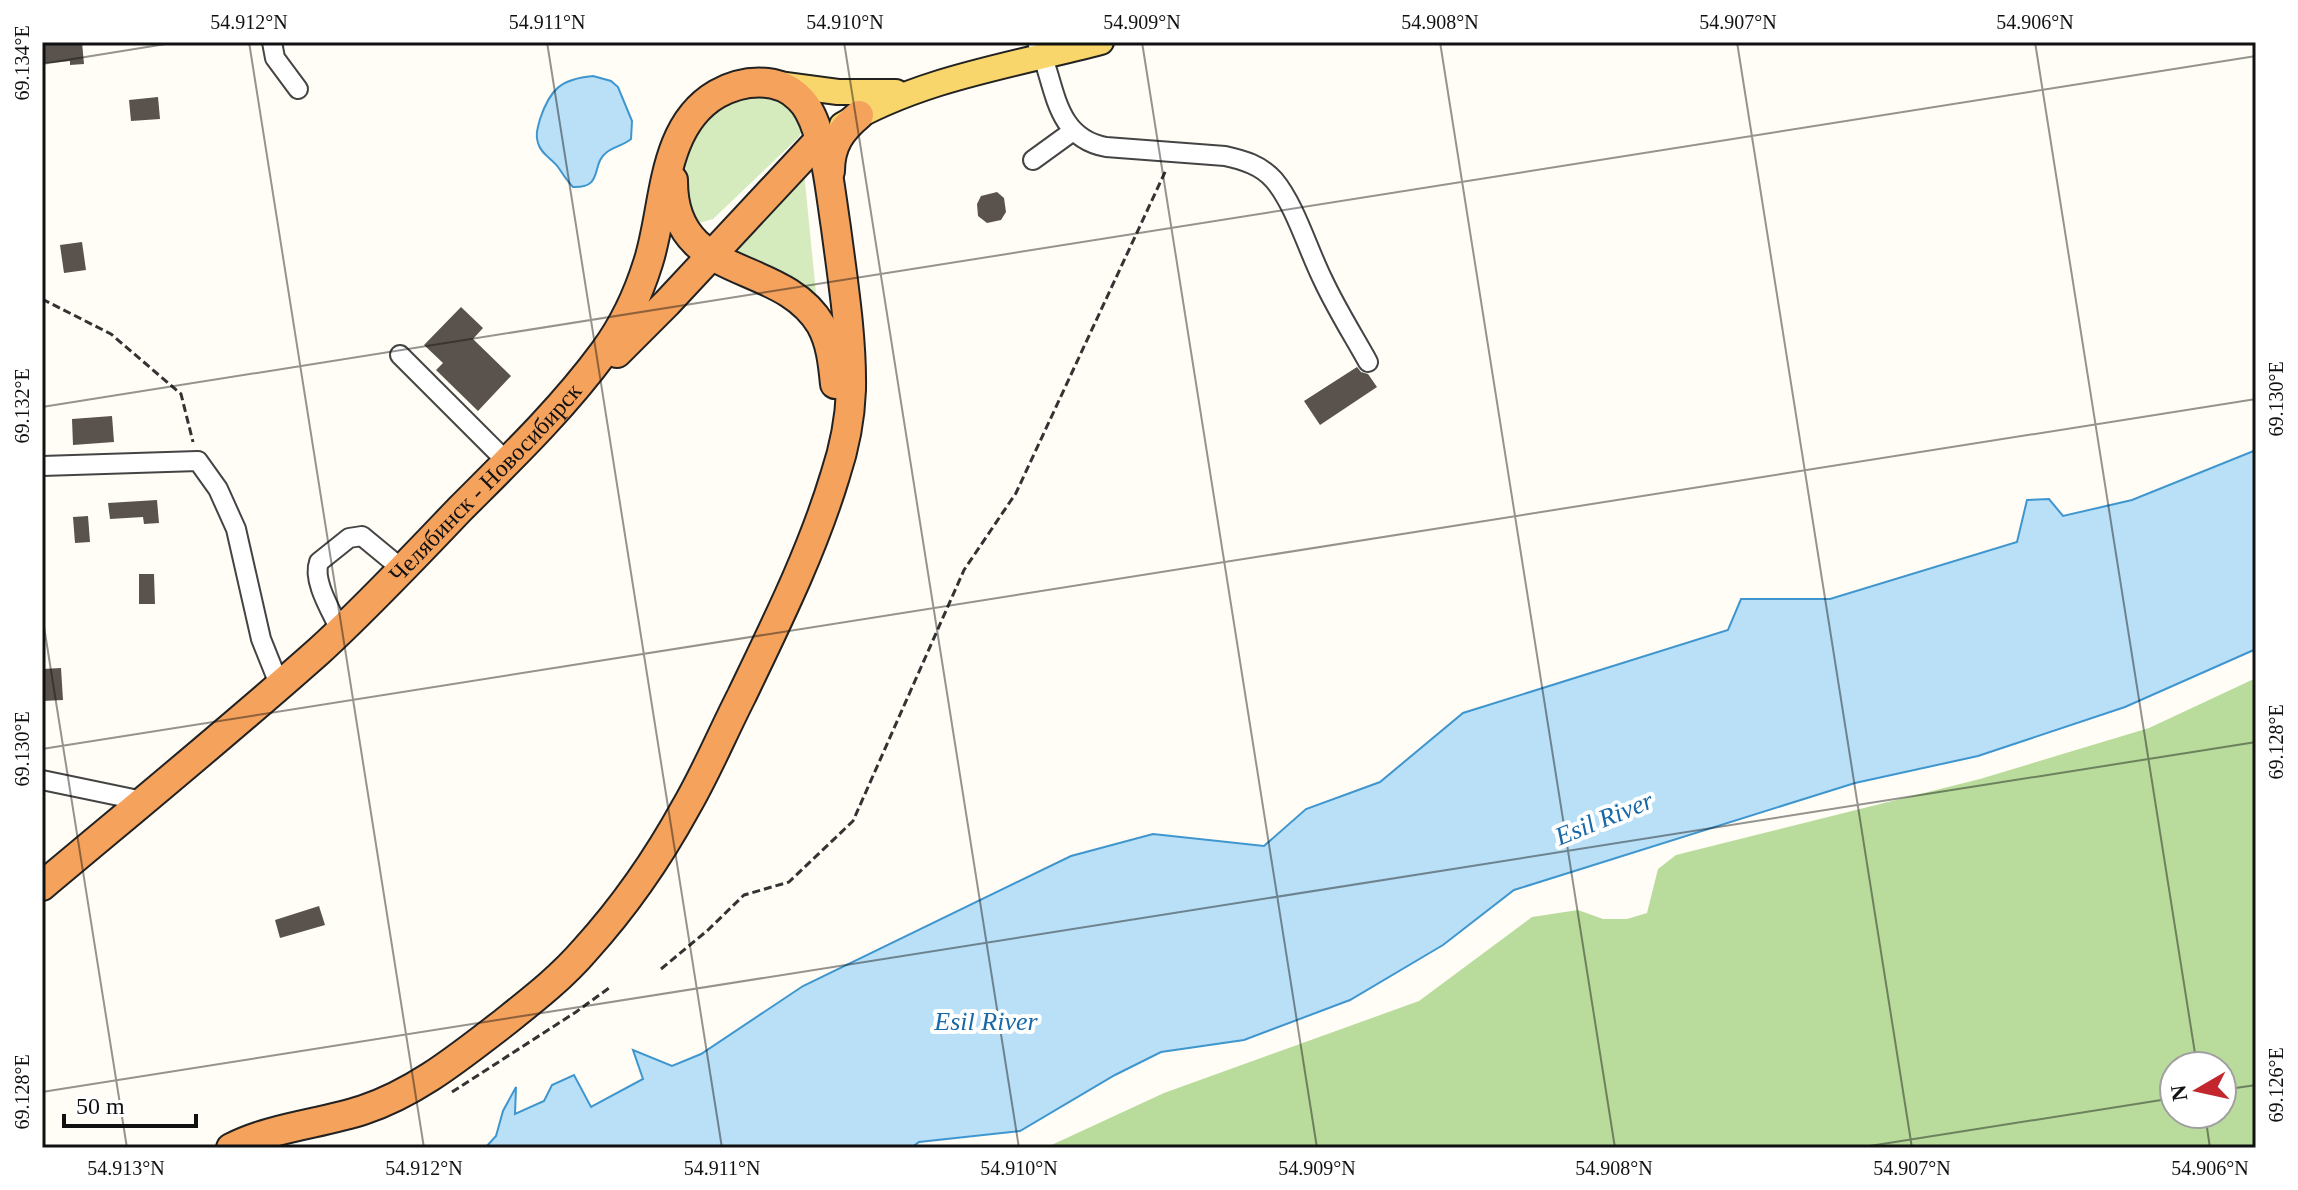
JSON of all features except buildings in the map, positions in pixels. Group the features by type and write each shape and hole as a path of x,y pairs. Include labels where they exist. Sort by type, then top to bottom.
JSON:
{"highway":[{"name":"Челябинск - Новосибирск","path":"42,886 260,703 340,630 528,440 602,356 622,326 649,262 676,146 690,119 709,99 723,90 756,82 773,83"},
{"path":"231,1148 256,1137 372,1107 446,1068 553,984 608,923 649,868 688,804 795,579 836,475 849,415 851,376 846,311 831,195 820,139 813,119 800,99 787,88 773,83"},
{"path":"831,195 832,148 845,128 859,115"},
{"path":"528,440 667,303 820,139"},
{"path":"608,923 666,832 708,747 809,501 825,453 835,403 836,385 831,354 826,336 815,317 789,293 711,256 691,237 678,216 673,188 676,146"},
{"path":"678,216 693,228 712,232 729,228 749,214"}],"main road":[{"path":"820,139 859,115 915,91 1040,49 1096,43"},
{"path":"773,83 838,92 915,91"}],"street":[{"path":"272,42 275,58 298,89"},
{"path":"1040,49 1060,111 1073,131 1089,143 1244,160 1273,178 1284,195 1323,282 1368,362"},
{"path":"1033,160 1073,131"},
{"path":"400,355 507,462"},
{"path":"42,466 198,461 218,489 236,529 261,639 279,684"},
{"path":"340,630 318,581 319,562 349,538 362,536 402,569"},
{"path":"42,780 143,801"}],"path":[{"path":"661,969 744,895 789,882 853,821 964,570 1016,493 1174,152"},
{"path":"42,299 111,334 181,394 198,461"}],"green space":[{"path":"762,94 791,101 803,130 713,219 699,223 682,211 680,195 682,167 691,142 714,112 736,99"},
{"path":"803,162 817,303 722,249"},
{"path":"2256,678 2256,1148 1045,1148 1164,1093 1419,1001 1532,917 1578,910 1603,919 1627,919 1647,913 1658,869 1676,855 1980,779 2149,728"}],"water":[{"path":"593,76 611,81 618,87 632,121 631,139 602,157 589,184 573,187 541,150 537,131 548,100 558,87"},
{"name":"Esil River","path":"2256,450 2256,649 2125,707 1978,756 1855,783 1514,890 1443,945 1350,1000 1244,1040 1161,1052 1115,1075 1020,1131 919,1142 911,1148 485,1148 496,1136 503,1111 516,1087 515,1114 544,1101 552,1085 574,1075 591,1107 643,1079 633,1050 672,1066 701,1054 803,986 1071,856 1153,834 1264,846 1306,809 1380,782 1463,713 1728,630 1741,599 1830,599 2017,542 2027,500 2049,499 2063,516 2132,500"}]}
